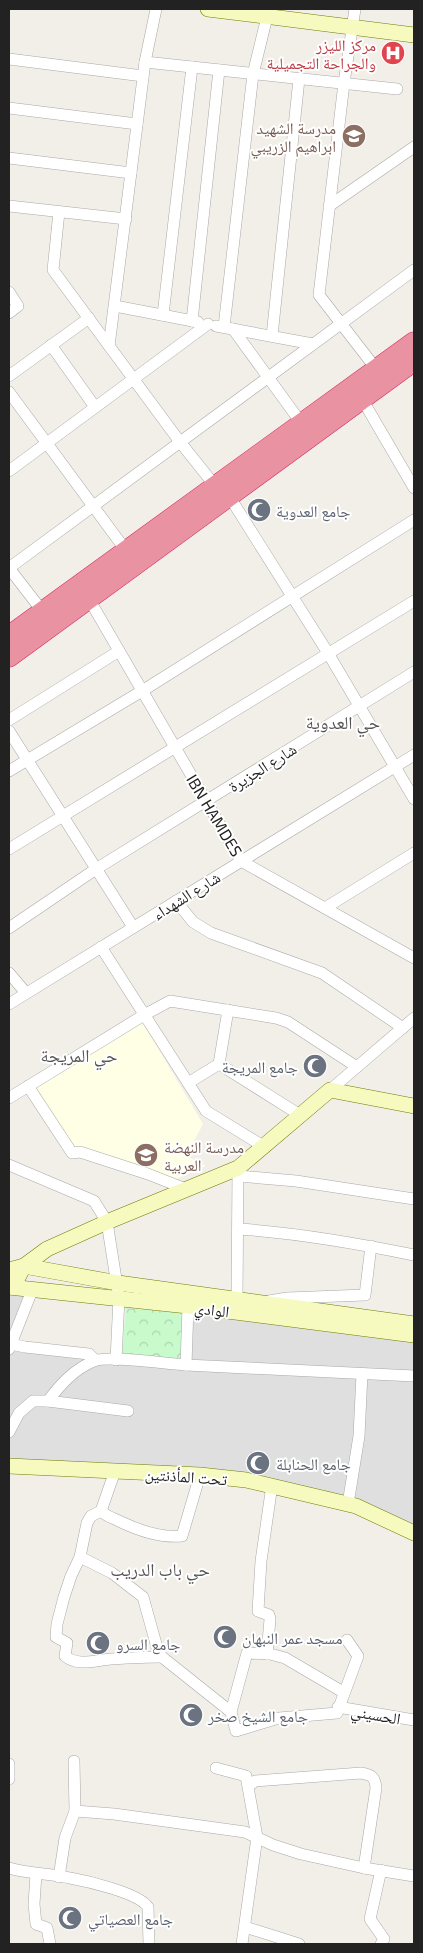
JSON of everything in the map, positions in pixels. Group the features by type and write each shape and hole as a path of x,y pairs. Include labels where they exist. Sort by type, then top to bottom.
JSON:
{"highway":[{"path":"9,657 89,599 222,492 302,424 414,342"},
{"path":"9,636 127,552 222,492 362,399 414,361"}],"main road":[{"path":"208,9 414,35"},
{"path":"9,1270 24,1266 47,1249 106,1222 186,1189 238,1172 263,1146 330,1090 414,1104"},
{"path":"11,1287 24,1266"},
{"name":"الوادي","path":"24,1266 188,1306 414,1335"},
{"name":"الوادي","path":"11,1287 118,1290 237,1300 414,1324"},
{"name":"تحت المأذنتين","path":"9,1467 200,1475 272,1485 356,1506 414,1533"}],"street":[{"path":"109,346 143,76 156,9"},
{"path":"355,9 344,83 319,295 377,370"},
{"path":"267,17 253,74 228,328 302,424"},
{"path":"9,59 143,76"},
{"path":"145,62 396,89"},
{"path":"162,315 192,67"},
{"path":"192,321 219,70"},
{"path":"272,336 299,79"},
{"path":"9,108 137,124"},
{"path":"329,206 414,147"},
{"path":"9,158 132,173"},
{"path":"9,206 126,219"},
{"path":"59,212 53,270 180,442 222,492 328,653 414,799"},
{"path":"43,612 9,568 414,270"},
{"path":"9,292 18,306 9,313"},
{"path":"115,306 313,344"},
{"path":"9,376 89,318"},
{"path":"9,471 208,324"},
{"path":"51,345 95,406"},
{"path":"9,392 127,552"},
{"path":"362,399 414,488"},
{"path":"9,770 142,691 414,520"},
{"name":"IBN HAMDES","path":"89,599 241,861 414,958"},
{"path":"9,848 414,601"},
{"path":"9,720 119,651"},
{"name":"شارع الجزيرة","path":"9,928 96,869 414,672"},
{"path":"9,731 133,927"},
{"name":"شارع الشهداء","path":"9,1004 414,755"},
{"path":"325,908 414,853"},
{"path":"176,901 193,922 211,933 322,974 403,1028"},
{"path":"101,947 206,1111 263,1146"},
{"path":"9,973 26,993"},
{"path":"9,1098 170,1001 276,1018 288,1022 357,1067"},
{"path":"188,1083 219,1064 228,1010"},
{"path":"330,1090 414,1018"},
{"path":"219,1064 300,1115"},
{"path":"28,1086 72,1153 80,1152 148,1174 186,1189"},
{"path":"9,1165 94,1201 106,1222 118,1290 116,1360"},
{"path":"237,1300 238,1172 414,1199"},
{"path":"239,1229 279,1231 414,1255"},
{"path":"257,1303 287,1298 365,1296 371,1246"},
{"path":"33,1288 10,1346 89,1354 95,1360"},
{"path":"186,1365 188,1306"},
{"path":"48,1401 59,1386 74,1372 95,1360 414,1376"},
{"path":"348,1504 359,1436 362,1374"},
{"path":"9,1432 19,1413 34,1401 128,1411"},
{"path":"115,1471 101,1511 91,1516 87,1523 80,1557 71,1576 57,1624 56,1637 67,1643 65,1656 70,1660 93,1663 109,1659 162,1656"},
{"path":"101,1511 106,1516 141,1532 173,1537 182,1536 200,1475"},
{"path":"267,1654 270,1619 269,1615 258,1611 258,1583 272,1485"},
{"path":"80,1557 112,1573 143,1597 158,1651 231,1712"},
{"path":"343,1692 285,1658 267,1654 247,1653 231,1712 236,1731 279,1718 337,1713 343,1692 358,1656 347,1640"},
{"name":"الحسيني","path":"338,1707 414,1720"},
{"path":"59,1877 65,1838 75,1811 74,1761"},
{"path":"9,1764 9,1779"},
{"path":"216,1768 246,1776 257,1837 242,1944"},
{"path":"249,1786 255,1781 275,1779 360,1773 371,1775 375,1779 376,1788 364,1868"},
{"path":"75,1811 114,1814 245,1832 273,1845 301,1854 364,1868 414,1876"},
{"path":"9,1868 108,1887 134,1896 148,1907 150,1925 149,1944"},
{"path":"381,1870 370,1919 384,1939 381,1944"},
{"path":"36,1874 34,1904 36,1924 48,1928 50,1944"},
{"path":"245,1927 299,1944"}],"shaded area":[{"path":"143,1023 203,1124 186,1156 206,1166 176,1179 75,1150 37,1088"},
{"path":"9,1287 33,1288 12,1344 25,1347 186,1365 188,1306 414,1335 414,1533 272,1485 9,1466"}],"green space":[{"path":"126,1308 183,1313 181,1359 122,1355"}],"place":[{"name":"مركز الليزر والجراحة التجميلية","path":"393,53"},
{"name":"مدرسة الشهيد ابراهيم الزريبي","path":"354,136"},
{"name":"جامع العدوية","path":"259,510"},
{"name":"جامع المريجة","path":"315,1066"},
{"name":"مدرسة النهضة العربية","path":"146,1155"},
{"name":"جامع الحنابلة","path":"258,1463"},
{"name":"مسجد عمر النبهان","path":"225,1637"},
{"name":"جامع السرو","path":"98,1643"},
{"name":"جامع الشيخ صخر","path":"191,1715"},
{"name":"جامع العصياتي","path":"70,1918"}],"district":[{"name":"حي العدوية","path":"343,722"},
{"name":"حي المريجة","path":"79,1055"},
{"name":"حي باب الدريب","path":"160,1569"}]}
